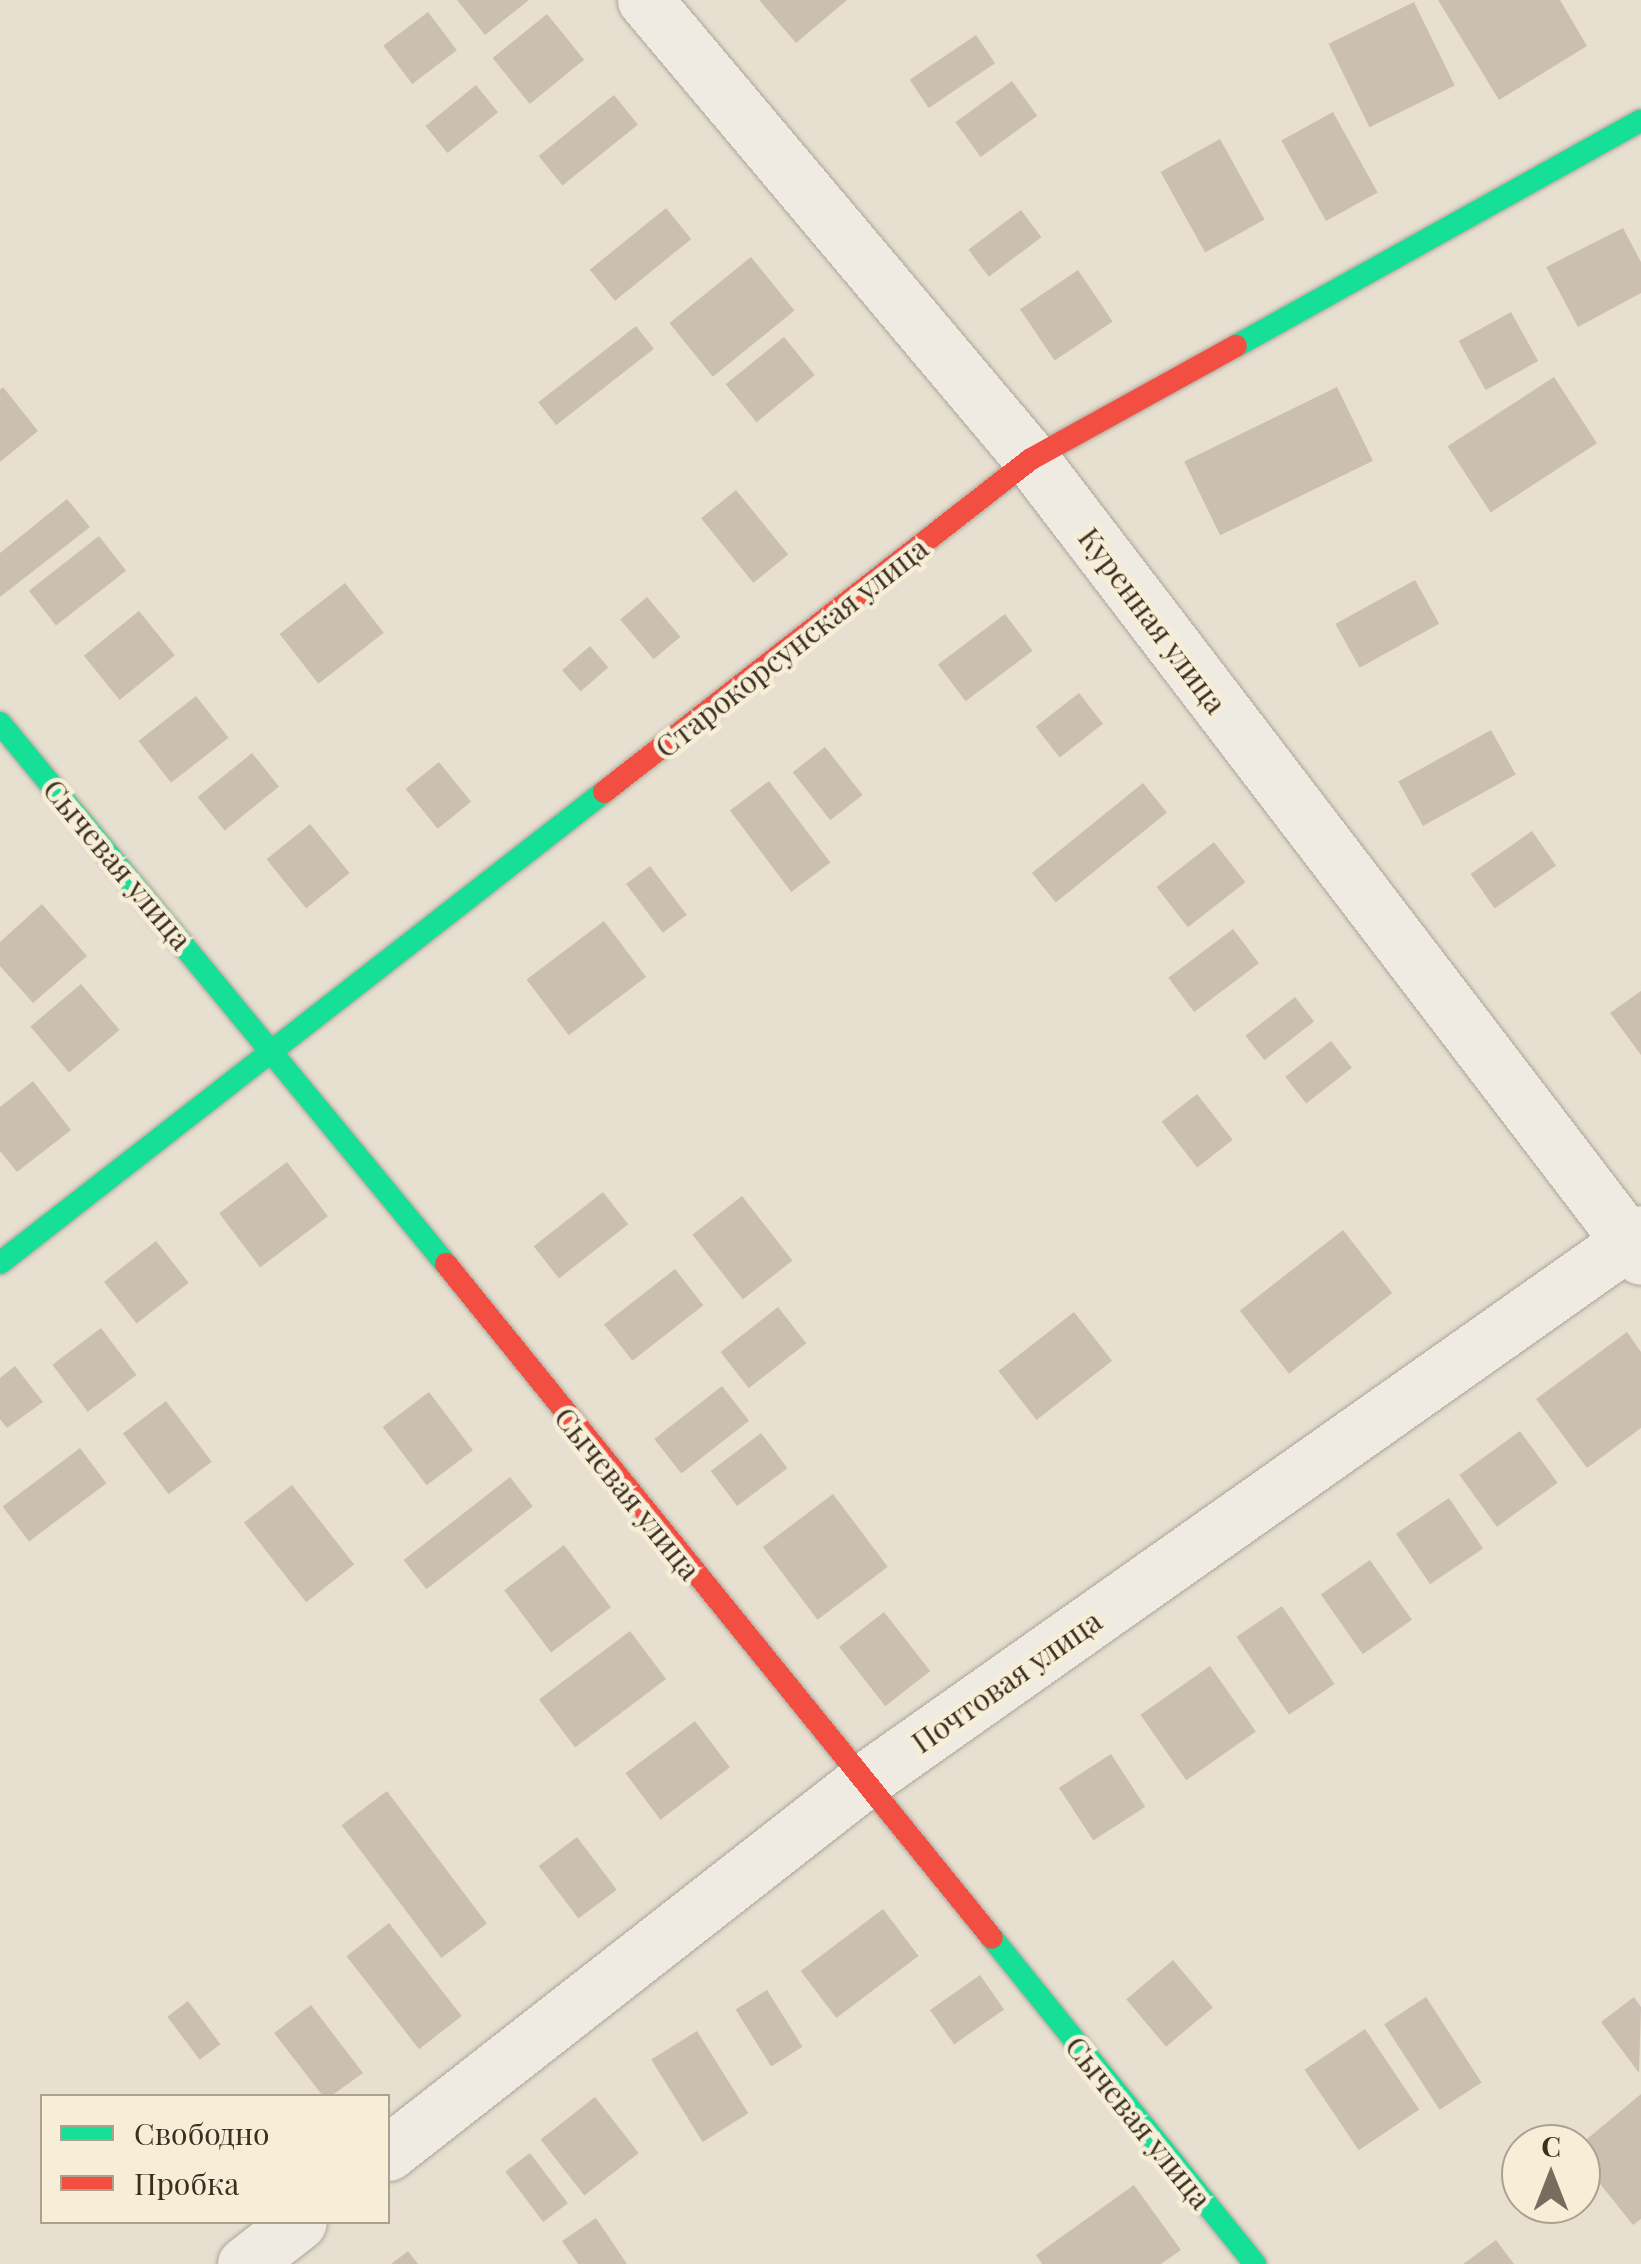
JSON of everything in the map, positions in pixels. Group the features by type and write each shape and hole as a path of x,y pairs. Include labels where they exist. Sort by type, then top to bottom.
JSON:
{"street":[{"name":"Куренная улица","path":"644,0 1030,459 1637,1244"},
{"name":"Старокорсунская улица","path":"0,1263 1030,459 1641,121"},
{"name":"Сычевая улица","path":"0,723 275,1052 861,1783 1255,2264"},
{"name":"Почтовая улица","path":"390,2151 861,1783 1637,1244"},
{"path":"245,2264 297,2224"}],"building":[{"path":"457,0 529,0 485,35"},
{"path":"759,0 847,0 796,43"},
{"path":"1438,0 1560,0 1587,46 1499,100"},
{"path":"1414,2 1455,86 1369,127 1329,44"},
{"path":"428,12 457,50 412,84 383,46"},
{"path":"547,14 584,60 530,104 493,58"},
{"path":"976,35 995,63 929,108 910,80"},
{"path":"1012,81 1037,116 981,157 955,122"},
{"path":"476,85 498,112 448,153 425,126"},
{"path":"614,95 638,125 563,186 539,156"},
{"path":"1333,112 1378,192 1326,221 1281,141"},
{"path":"1220,139 1265,219 1205,252 1161,172"},
{"path":"666,208 691,239 615,301 590,270"},
{"path":"1021,210 1041,237 989,277 968,250"},
{"path":"1623,228 1641,262 1641,293 1578,327 1546,267"},
{"path":"751,257 794,311 713,377 669,323"},
{"path":"1078,270 1113,321 1055,361 1020,309"},
{"path":"1511,312 1538,361 1486,390 1459,341"},
{"path":"636,326 654,349 556,425 538,402"},
{"path":"784,337 815,375 757,422 726,384"},
{"path":"1554,377 1597,443 1491,512 1447,446"},
{"path":"3,387 38,431 0,462 0,390"},
{"path":"1337,387 1373,461 1220,535 1184,462"},
{"path":"736,490 788,555 753,583 701,518"},
{"path":"67,499 90,527 0,597 0,553"},
{"path":"99,536 126,571 56,625 29,591"},
{"path":"1415,580 1439,624 1360,668 1335,624"},
{"path":"345,583 384,633 318,684 280,634"},
{"path":"647,597 680,637 654,659 620,619"},
{"path":"139,611 175,655 120,700 84,656"},
{"path":"1005,614 1033,651 966,701 938,665"},
{"path":"590,646 608,667 580,691 562,670"},
{"path":"1079,693 1103,724 1060,758 1036,727"},
{"path":"196,696 229,738 171,783 138,741"},
{"path":"1491,730 1516,775 1423,826 1398,781"},
{"path":"825,747 863,795 830,820 793,772"},
{"path":"252,753 279,786 225,830 198,797"},
{"path":"439,762 471,802 438,829 406,789"},
{"path":"769,781 830,862 791,892 730,810"},
{"path":"1143,783 1167,813 1056,903 1032,873"},
{"path":"310,824 350,873 306,908 266,859"},
{"path":"1532,831 1556,865 1495,908 1471,874"},
{"path":"1214,842 1245,882 1188,927 1156,887"},
{"path":"650,866 687,915 663,933 626,884"},
{"path":"42,904 87,956 33,1003 0,966 0,942"},
{"path":"604,921 646,977 569,1035 527,979"},
{"path":"1233,929 1259,963 1194,1012 1168,978"},
{"path":"81,984 120,1030 69,1072 30,1026"},
{"path":"1641,991 1641,1055 1610,1013"},
{"path":"1295,997 1314,1021 1264,1060 1245,1036"},
{"path":"1331,1041 1352,1068 1306,1104 1285,1077"},
{"path":"33,1081 71,1130 17,1172 0,1151 0,1107"},
{"path":"1197,1094 1233,1140 1197,1167 1162,1122"},
{"path":"287,1162 328,1216 260,1267 219,1213"},
{"path":"603,1192 628,1224 559,1278 534,1246"},
{"path":"742,1196 792,1261 743,1299 692,1235"},
{"path":"1343,1230 1392,1293 1289,1374 1240,1311"},
{"path":"156,1241 189,1283 137,1323 104,1282"},
{"path":"675,1269 703,1305 632,1361 604,1324"},
{"path":"778,1307 806,1343 749,1388 720,1352"},
{"path":"1074,1312 1112,1361 1037,1420 998,1371"},
{"path":"101,1328 137,1375 88,1412 52,1365"},
{"path":"1627,1332 1641,1352 1641,1428 1587,1468 1536,1399"},
{"path":"15,1366 43,1402 7,1428 0,1419 0,1378"},
{"path":"722,1386 749,1421 681,1474 654,1439"},
{"path":"429,1392 473,1450 427,1485 383,1427"},
{"path":"166,1401 212,1462 169,1494 123,1433"},
{"path":"1520,1431 1558,1483 1497,1527 1459,1475"},
{"path":"761,1433 787,1468 737,1506 711,1471"},
{"path":"80,1448 106,1483 29,1542 3,1506"},
{"path":"510,1477 533,1506 426,1589 404,1560"},
{"path":"292,1485 354,1565 306,1602 244,1523"},
{"path":"833,1494 888,1567 817,1620 763,1547"},
{"path":"1449,1498 1483,1549 1430,1584 1396,1534"},
{"path":"564,1545 611,1607 551,1652 504,1590"},
{"path":"1370,1560 1412,1620 1363,1654 1321,1594"},
{"path":"1282,1606 1335,1684 1289,1715 1236,1637"},
{"path":"884,1612 930,1671 885,1706 839,1647"},
{"path":"630,1631 666,1679 575,1748 539,1700"},
{"path":"1210,1666 1256,1732 1186,1780 1140,1715"},
{"path":"695,1721 730,1767 660,1820 626,1773"},
{"path":"1111,1754 1145,1807 1093,1841 1059,1788"},
{"path":"387,1791 487,1924 441,1958 341,1825"},
{"path":"577,1837 617,1890 578,1919 539,1866"},
{"path":"883,1909 919,1956 836,2018 801,1971"},
{"path":"389,1923 462,2016 419,2049 346,1956"},
{"path":"1173,1960 1213,2007 1166,2047 1126,1999"},
{"path":"980,1975 1004,2009 954,2044 930,2010"},
{"path":"767,1990 803,2047 771,2066 736,2010"},
{"path":"1426,1997 1482,2083 1440,2110 1384,2024"},
{"path":"1634,1997 1641,2007 1639,2073 1601,2022"},
{"path":"188,2001 220,2044 200,2060 167,2017"},
{"path":"311,2005 363,2073 334,2094 321,2094 274,2033"},
{"path":"1365,2029 1419,2109 1359,2150 1304,2070"},
{"path":"697,2031 748,2113 703,2142 651,2060"},
{"path":"1641,2094 1641,2219 1633,2225 1601,2185 1601,2127"},
{"path":"595,2097 639,2153 584,2195 541,2139"},
{"path":"530,2153 568,2203 543,2222 505,2172"},
{"path":"1134,2185 1181,2250 1161,2264 1042,2264 1036,2255"},
{"path":"596,2218 627,2264 578,2264 562,2241"},
{"path":"1496,2240 1514,2264 1463,2264"},
{"path":"408,2251 418,2264 391,2264"}],"traffic: fast":[{"path":"1236,346 1641,121"},
{"path":"0,723 446,1264"},
{"path":"0,1263 604,792"},
{"path":"992,1938 1255,2264"}],"traffic: jam":[{"path":"604,792 1031,459 1236,346"},
{"path":"446,1264 992,1938"}]}
